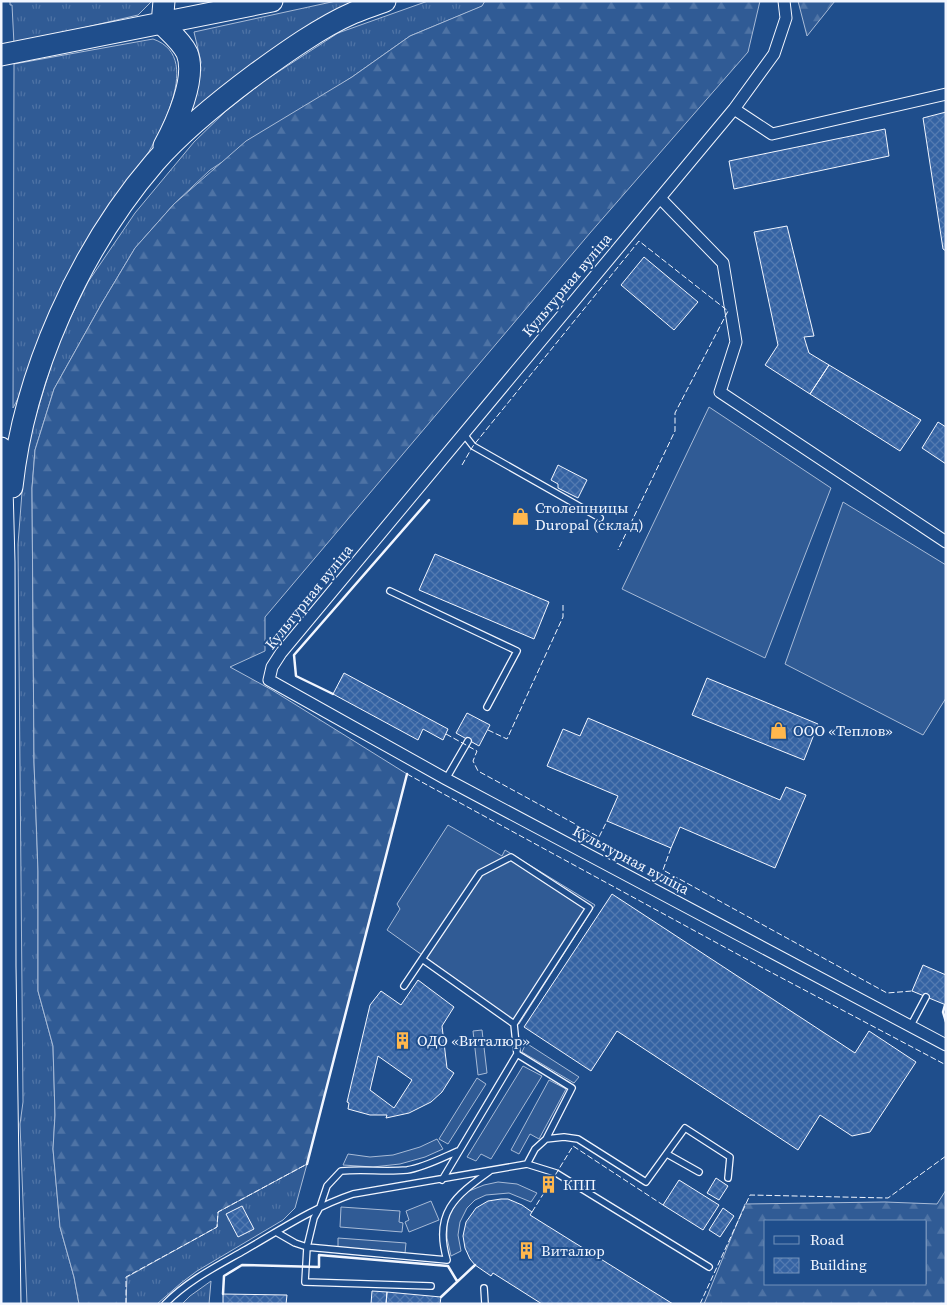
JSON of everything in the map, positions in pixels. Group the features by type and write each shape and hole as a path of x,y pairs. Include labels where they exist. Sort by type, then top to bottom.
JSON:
{"highway":[{"path":"156,161 174,129 184,98 189,72 187,54 162,24 164,1"},
{"path":"1,55 272,1"},
{"path":"4,562 13,475 22,429 47,347 67,299 93,250 135,187 156,161 223,98 273,62 345,17 386,1"},
{"path":"1,448 4,562 5,966 10,1304"}],"street":[{"name":"Культурная вуліца","path":"784,1 786,18 774,54 734,109 281,653 272,667 269,680 446,779 946,1045"},
{"path":"734,109 772,134 946,94"},
{"path":"660,198 723,262 736,342 720,392 946,542"}],"lane":[{"path":"463,434 473,446 600,518"},
{"path":"390,591 517,650 487,707"},
{"path":"446,779 468,741"},
{"path":"404,986 480,873 511,858 589,908 514,1024 517,1054 442,1180"},
{"path":"422,959 514,1024"},
{"path":"910,1027 926,997"},
{"path":"517,1054 572,1088 546,1139 535,1149 527,1164"},
{"path":"546,1139 564,1137 578,1139 646,1182 685,1128 730,1157 728,1178"},
{"path":"430,1286 305,1282 307,1247 314,1218 327,1186 341,1171 358,1169 410,1170 458,1151"},
{"path":"667,1154 699,1172"},
{"path":"165,1304 180,1290 276,1232 320,1207 353,1194 527,1164 556,1173 709,1267"},
{"path":"276,1232 295,1243 307,1247 447,1260 442,1245 442,1228 449,1208 459,1195 492,1169"},
{"path":"484,1288 485,1304"}],"green space":[{"path":"10,1 152,1 138,15 14,44 12,5 10,5"},
{"path":"336,1 367,1 183,125 195,94 201,62 194,32"},
{"path":"428,1 485,1 483,6 410,36 352,77 210,170 174,204 135,248 54,389 35,450 32,488 38,991 53,1046 55,1115 53,1149 60,1227 74,1277 79,1304 27,1304 20,1124 23,1102 18,544 23,479 30,435 58,343 88,282 135,213 194,142 226,111 264,81 338,33"},
{"path":"485,1 760,1 748,52 590,233 265,617 265,651 230,667 272,690 407,774 307,1164 218,1212 217,1227 127,1277 126,1304 79,1304 74,1277 60,1227 53,1149 55,1115 53,1046 38,991 32,488 35,450 54,389 135,248 174,204 246,141 352,77 410,36 482,6"},
{"path":"798,1 835,1 807,36"},
{"path":"153,39 169,49 176,65 176,84 171,105 152,147 133,178 13,408 14,64"},
{"path":"307,1164 295,1208 283,1220 197,1271 157,1304 126,1304 126,1277 217,1227 218,1212"},
{"path":"946,1190 946,1304 704,1304 745,1204 885,1202 937,1204"},
{"path":"211,1281 209,1304 182,1304 190,1296"}],"shaded area":[{"path":"709,407 831,488 765,658 622,589"},
{"path":"843,502 946,565 946,698 923,735 785,664"},
{"path":"448,825 502,856 505,850 595,905 519,1024 387,930 400,909 397,904"},
{"path":"482,1030 487,1073 478,1075 473,1031"},
{"path":"526,1043 579,1077 574,1083 522,1052"},
{"path":"523,1066 542,1076 491,1159 481,1154 476,1161 467,1157"},
{"path":"477,1078 486,1084 448,1144 439,1139"},
{"path":"549,1080 566,1089 539,1139 530,1134 519,1154 511,1150"},
{"path":"437,1139 443,1149 425,1157 400,1164 373,1167 343,1165 348,1154 370,1157 393,1155 420,1147"},
{"path":"498,1182 517,1184 537,1193 531,1202 509,1193 486,1195 475,1200 467,1208 460,1222 458,1235 461,1251 451,1256 447,1238 447,1225 450,1213 459,1200 469,1191"},
{"path":"431,1201 439,1220 409,1232 405,1222 409,1220 406,1211"},
{"path":"341,1207 400,1211 399,1222 403,1223 402,1232 340,1227"},
{"path":"338,1238 406,1243 405,1253 338,1247"}],"building":[{"path":"946,112 946,251 943,249 923,118"},
{"path":"885,129 889,156 734,189 729,161"},
{"path":"787,226 814,336 804,337 809,353 829,365 810,394 765,365 778,345 754,232"},
{"path":"644,257 698,302 674,330 621,285"},
{"path":"829,365 921,420 900,451 810,394"},
{"path":"938,422 946,427 946,464 922,448"},
{"path":"558,465 587,480 578,498 558,488 558,484 551,480"},
{"path":"435,554 549,602 534,639 419,590"},
{"path":"344,673 448,729 443,740 423,729 418,740 333,694"},
{"path":"707,678 818,724 804,760 692,715"},
{"path":"467,713 490,725 479,746 456,733"},
{"path":"588,718 780,800 786,787 806,795 775,868 680,827 671,848 607,821 618,796 547,766 563,729 580,736"},
{"path":"612,894 855,1053 869,1031 916,1062 870,1132 852,1136 820,1115 798,1150 617,1031 591,1071 524,1027"},
{"path":"923,965 946,975 946,1005 912,991"},
{"name":"ОДО «Виталюр»","path":"418,980 454,1007 442,1026 447,1068 454,1073 442,1092 431,1102 409,1113 386,1118 387,1115 370,1115 348,1109 349,1103 347,1102 370,1005 381,991 401,1005","holes":["378,1056 412,1080 394,1108 370,1090"]},
{"path":"716,1178 728,1186 719,1200 707,1193"},
{"path":"679,1180 719,1205 703,1230 663,1205"},
{"name":"Виталюр","path":"508,1199 522,1205 532,1212 530,1215 673,1304 542,1304 493,1273 491,1276 475,1265 470,1259 465,1248 463,1236 466,1222 476,1208 488,1201"},
{"path":"242,1206 254,1229 238,1237 226,1214"},
{"path":"723,1208 734,1216 720,1237 709,1230"},
{"path":"372,1291 387,1292 386,1304 371,1304"},
{"path":"387,1292 441,1297 440,1304 386,1304"},
{"path":"223,1294 287,1295 286,1304 223,1304"}],"fence":[{"path":"462,465 473,446 639,241 728,311 675,413 675,431 618,550"},
{"path":"488,730 507,739 563,617 563,605"},
{"path":"446,734 477,751 473,761 478,771 599,837 607,821"},
{"path":"407,774 761,967 946,1065"},
{"path":"671,848 663,870 887,993 912,991"},
{"path":"551,1182 573,1146 663,1205"},
{"path":"700,1304 750,1195 888,1198 946,1156"},
{"path":"126,1304 126,1277 217,1227 218,1212 307,1164"},
{"path":"532,1212 547,1188"}],"wall":[{"path":"333,694 296,676 294,655 429,500"},
{"path":"307,1164 407,774"},
{"path":"945,1005 943,1012 946,1022"},
{"path":"223,1294 224,1276 242,1265 319,1267 319,1255 448,1266 457,1281"},
{"path":"441,1297 475,1265"}],"place":[{"name":"Столешницы Duropal (склад)","path":"521,517"},
{"name":"ООО «Теплов»","path":"779,731"},
{"name":"ОДО «Виталюр»","path":"403,1041"},
{"name":"КПП","path":"549,1185"},
{"name":"Виталюр","path":"527,1251"}]}
